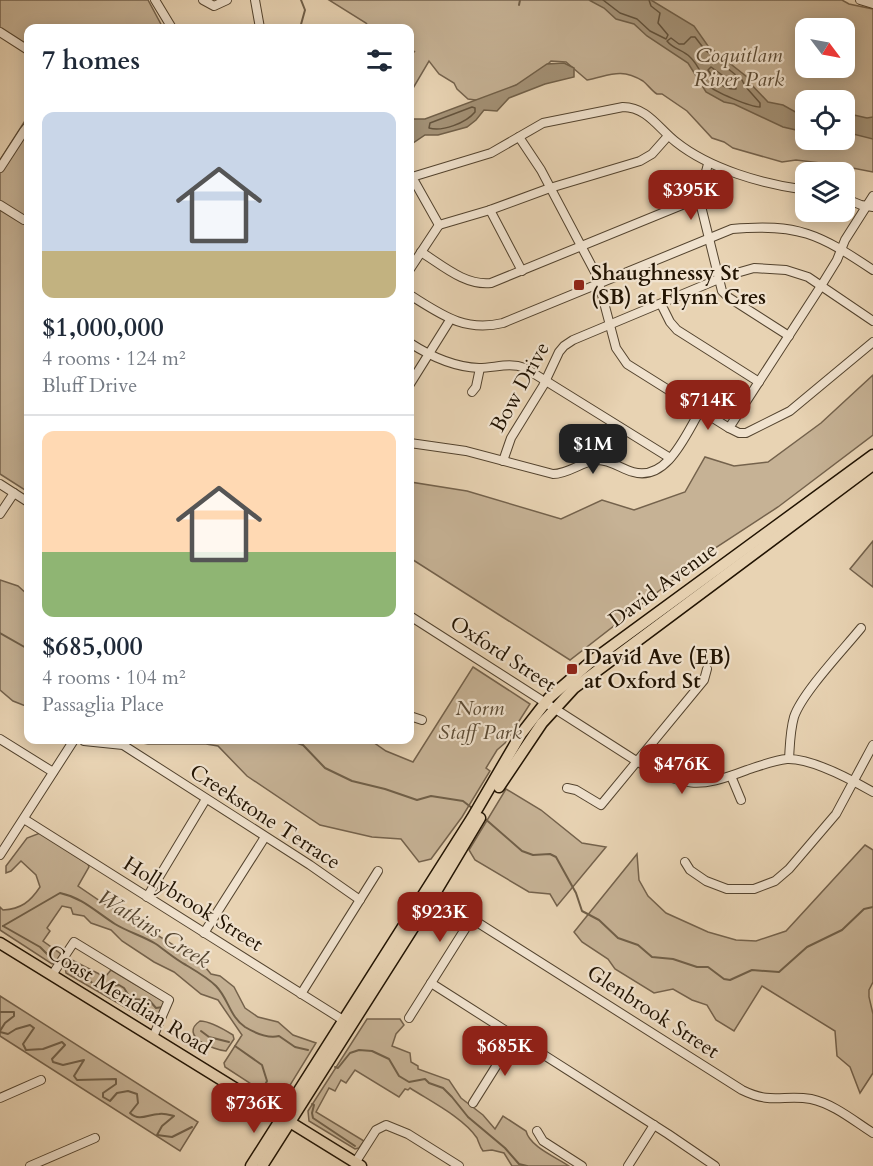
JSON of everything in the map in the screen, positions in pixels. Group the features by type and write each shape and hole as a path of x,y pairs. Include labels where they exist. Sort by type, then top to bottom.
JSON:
{"main road":[{"name":"David Avenue","path":"251,1166 285,1120 502,776 567,682 593,660 873,455"},
{"name":"David Avenue","path":"550,705 873,465"},
{"name":"David Avenue","path":"262,1166 285,1120 343,1020 430,892"},
{"name":"Coast Meridian Road","path":"0,943 358,1164"}],"street":[{"path":"155,0 170,24"},
{"path":"203,0 214,6 227,0"},
{"path":"255,0 259,24"},
{"path":"860,0 873,4"},
{"path":"0,32 24,47"},
{"path":"414,176 491,153 539,124 627,107 646,114 668,136 708,164 772,184 795,188"},
{"path":"0,168 24,130"},
{"path":"519,136 541,170 600,284 616,348 624,361 729,428 738,433 746,433 784,415 873,342"},
{"path":"414,263 439,225 640,161 652,154 668,136"},
{"path":"708,164 699,198 722,291 789,336"},
{"path":"414,181 439,225"},
{"path":"729,428 821,286 842,249 844,240 870,206 873,196"},
{"path":"421,252 461,277 475,283 491,283 699,198"},
{"path":"855,201 870,206"},
{"path":"0,205 24,220"},
{"path":"490,210 522,271"},
{"path":"414,298 450,320 472,326 487,327 503,323 732,229 764,226 819,237 873,270"},
{"name":"Bow Drive","path":"503,461 511,438 541,390 564,346 719,279 748,269 786,270 808,278 873,321"},
{"path":"661,304 677,330 759,382"},
{"path":"414,377 450,320"},
{"path":"414,345 444,361 480,368 517,365 546,379 670,458"},
{"path":"472,393 476,387 480,368"},
{"path":"414,444 459,450 553,474 601,460 631,472 644,474 657,471 670,458 700,411"},
{"path":"0,484 24,499"},
{"path":"0,514 14,493"},
{"name":"Oxford Street","path":"414,619 638,762 669,779 695,784 720,780 771,762 789,759 819,765 873,792"},
{"path":"789,759 790,731 802,700 861,628"},
{"path":"567,788 576,790 601,805 704,680 707,669"},
{"path":"414,717 422,720"},
{"path":"0,739 53,772"},
{"path":"0,855 71,744"},
{"name":"Creekstone Terrace","path":"113,744 123,745 360,900"},
{"path":"685,862 690,870 700,878 727,890 754,889 770,884 789,869 836,814 873,746"},
{"path":"731,776 741,800"},
{"path":"147,897 206,799"},
{"name":"Hollybrook Street","path":"24,819 343,1020"},
{"path":"204,933 265,837"},
{"path":"301,994 378,871"},
{"name":"Glenbrook Street","path":"430,892 742,1090 773,1100 802,1098 818,1101 873,1133"},
{"path":"409,1018 472,918"},
{"path":"52,975 74,942 170,1000 153,1037"},
{"path":"431,982 654,1125 711,1165"},
{"path":"473,1102 515,1036"},
{"path":"1,1096 41,1080"},
{"path":"358,1164 376,1130 386,1125 408,1134 459,1166"},
{"path":"628,1166 654,1125"},
{"path":"537,1131 543,1141 582,1166"},
{"path":"30,1166 95,1138"}],"green space":[{"path":"0,0 148,0 161,24 24,24 24,45 0,30"},
{"name":"Coquitlam River Park","path":"329,0 842,0 849,4 873,9 873,172 855,168 855,162 796,160 782,162 733,148 712,138 687,111 662,94 657,94 643,81 621,73 587,80 566,62 551,61 527,80 483,101 468,99 454,83 439,74 429,61 414,87 414,24 367,24"},
{"path":"24,122 24,489 0,474 0,160"},
{"path":"873,375 873,435 778,507 709,552 570,660 414,561 414,483 467,491 561,519 602,500 634,510 685,492 705,457 734,466 768,462 821,423"},
{"path":"873,541 873,587 850,569"},
{"path":"0,580 18,586 24,591 24,705 13,701 0,690"},
{"name":"Norm Staff Park","path":"473,667 530,704 486,768 490,771 462,817 431,859 419,862 401,839 372,837 320,825 247,776 218,746 206,744 376,744 386,751 413,762"},
{"path":"506,789 541,810 582,843 606,847 557,906 550,894 529,892 475,860 469,850"},
{"path":"40,833 88,864 89,867 78,886 106,905 125,914 138,927 149,930 201,962 211,974 220,976 234,987 245,1008 258,1017 278,1022 293,1035 316,1043 281,1100 273,1098 225,1067 224,1063 242,1035 218,1000 201,994 174,972 122,941 111,930 91,923 84,916 73,914 71,908 62,906 47,928 50,931 43,941 61,954 52,964 0,930 0,907 3,910 20,906 29,901 40,887 36,875 21,861 6,873 6,866 27,838"},
{"path":"865,845 873,850 873,982 869,990 869,997 873,1014 873,1073 860,1093 850,1067 837,1056 835,1031 762,986 734,1031 716,1020 707,1005 692,1000 673,989 654,993 615,969 608,959 582,942 574,932 637,854 639,880 648,896 666,913 708,932 736,940 756,941 786,931"},
{"path":"70,959 105,977 111,970 165,1002 158,1024 147,1020 66,973 65,966"},
{"path":"0,996 198,1122 180,1151 0,1036"},
{"path":"367,1019 400,1019 404,1025 396,1034 392,1046 410,1053 411,1062 418,1066 418,1069 449,1080 461,1098 483,1115 495,1129 503,1116 526,1131 528,1137 538,1147 569,1166 512,1166 504,1153 492,1150 483,1151 471,1131 446,1110 410,1088 405,1089 399,1097 355,1070 346,1083 341,1080 335,1091 329,1088 316,1112 364,1141 359,1148 355,1149 309,1121 308,1111"},
{"path":"200,1021 212,1024 233,1035 234,1039 226,1051 207,1045 195,1037 194,1027"}],"water":[{"path":"589,0 651,0 694,26 708,46 747,77 768,102 783,105 795,112 795,130 783,127 734,104 724,102 706,92 688,63 647,36 634,24 616,19 604,8"},
{"path":"564,63 574,68 574,77 545,84 509,98 497,111 484,110 467,127 438,135 425,135 414,142 414,119 425,119 516,85 547,64"},
{"path":"855,115 873,117 873,139 855,134"}],"waterway":[{"path":"301,0 305,10 301,24"},
{"path":"519,5 520,0"},
{"path":"0,633 24,647"},
{"path":"300,744 325,768 352,781 417,800 431,796 463,801 472,808"},
{"path":"483,817 522,851 533,855 550,854 556,857 576,893 582,911 599,920 618,938 638,945 652,957 673,959 697,967 708,967 724,979 730,980 752,970 779,972 807,947 842,930 864,909 873,907"},
{"name":"Watkins Creek","path":"3,926 60,893 76,898 120,927 156,944 209,980 220,991 236,1018 245,1027 266,1036 279,1036 295,1047 308,1050"},
{"path":"3,926 40,947 53,960"},
{"path":"68,969 79,972 96,986 119,985 124,988 131,999 149,1000 156,1008 163,1007"},
{"path":"0,1012 14,1012 14,1016 5,1023 0,1031"},
{"path":"0,1032 8,1034 30,1025 34,1028 23,1044 26,1050 43,1049 62,1042 65,1045 52,1059 53,1062 63,1065 84,1060 74,1076 77,1080 116,1079 116,1084 103,1093 103,1097 110,1101 117,1093 128,1091 137,1094 138,1103 130,1113 134,1116 155,1114 174,1116 162,1126 157,1135 172,1137 192,1127"},
{"path":"201,1031 209,1037 229,1042"},
{"path":"235,1046 262,1065 267,1081 265,1085 287,1088"},
{"name":"Watkins Creek","path":"335,1067 338,1068 350,1053 359,1050 372,1051 389,1059 399,1076 409,1082 425,1079 443,1088 468,1117 505,1148 519,1164 527,1166"},
{"path":"312,1104 314,1105 313,1118 355,1146"}],"place":[{"name":"Shaughnessy St (SB) at Flynn Cres","path":"579,285"},
{"name":"David Ave (EB) at Oxford St","path":"572,669"}]}
